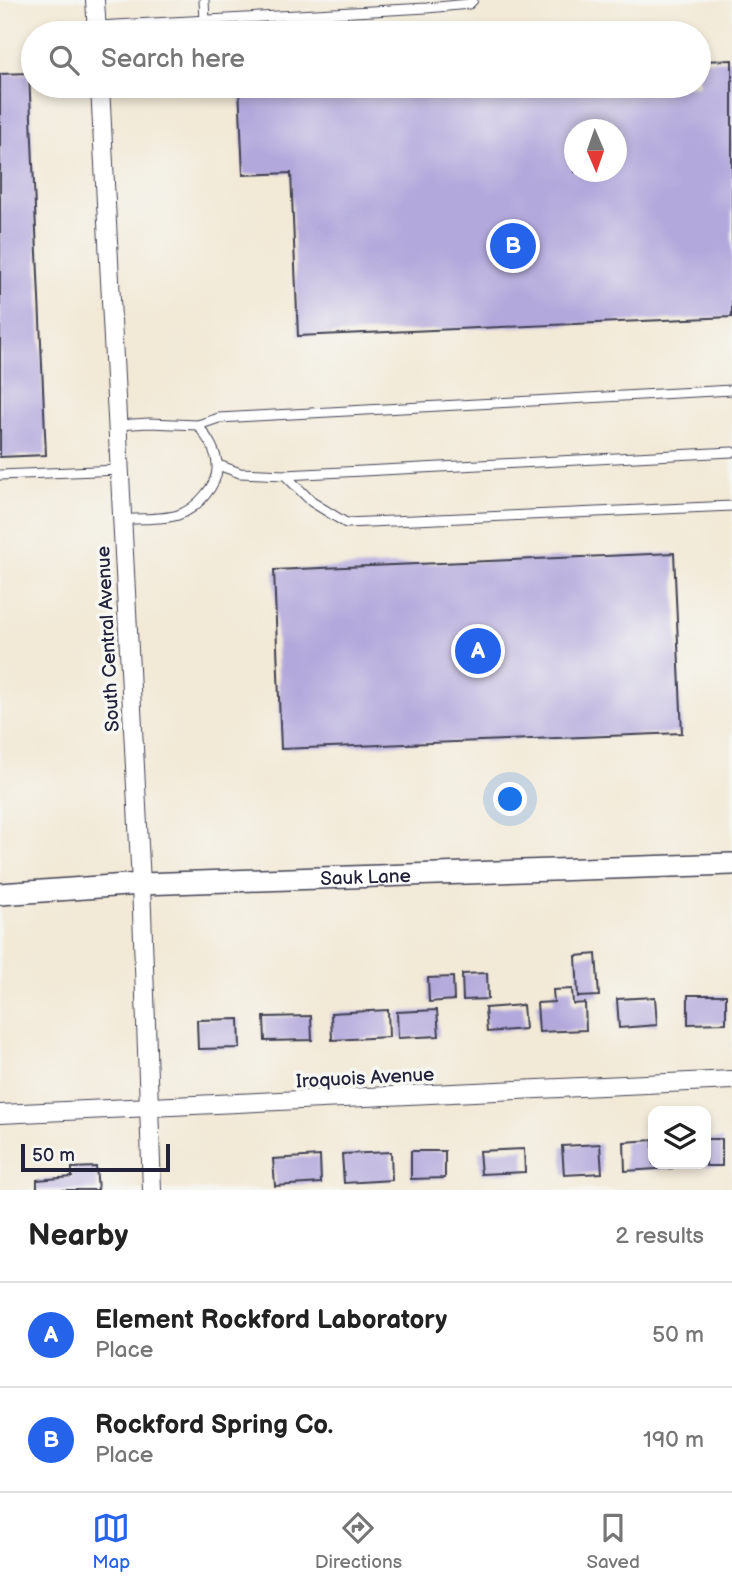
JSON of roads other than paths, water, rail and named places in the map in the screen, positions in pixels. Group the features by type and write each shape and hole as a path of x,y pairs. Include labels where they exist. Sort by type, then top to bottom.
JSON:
{"street":[{"path":"95,0 96,21"},
{"name":"South Central Avenue","path":"101,98 141,884 152,1190"},
{"name":"Sauk Lane","path":"0,894 141,884 732,863"},
{"name":"Iroquois Avenue","path":"0,1114 732,1080"}],"lane":[{"path":"204,0 205,21 427,4 469,4 473,0"},
{"path":"117,425 198,425 219,418 732,390"},
{"path":"122,520 178,515 202,499 213,483 218,465 209,439 198,425"},
{"path":"218,465 240,473 285,475 732,452"},
{"path":"0,475 119,470"},
{"path":"285,475 312,502 346,523 732,506"}],"place":[{"name":"Rockford Spring Co.","path":"513,246"},
{"name":"Element Rockford Laboratory","path":"478,651"}]}
